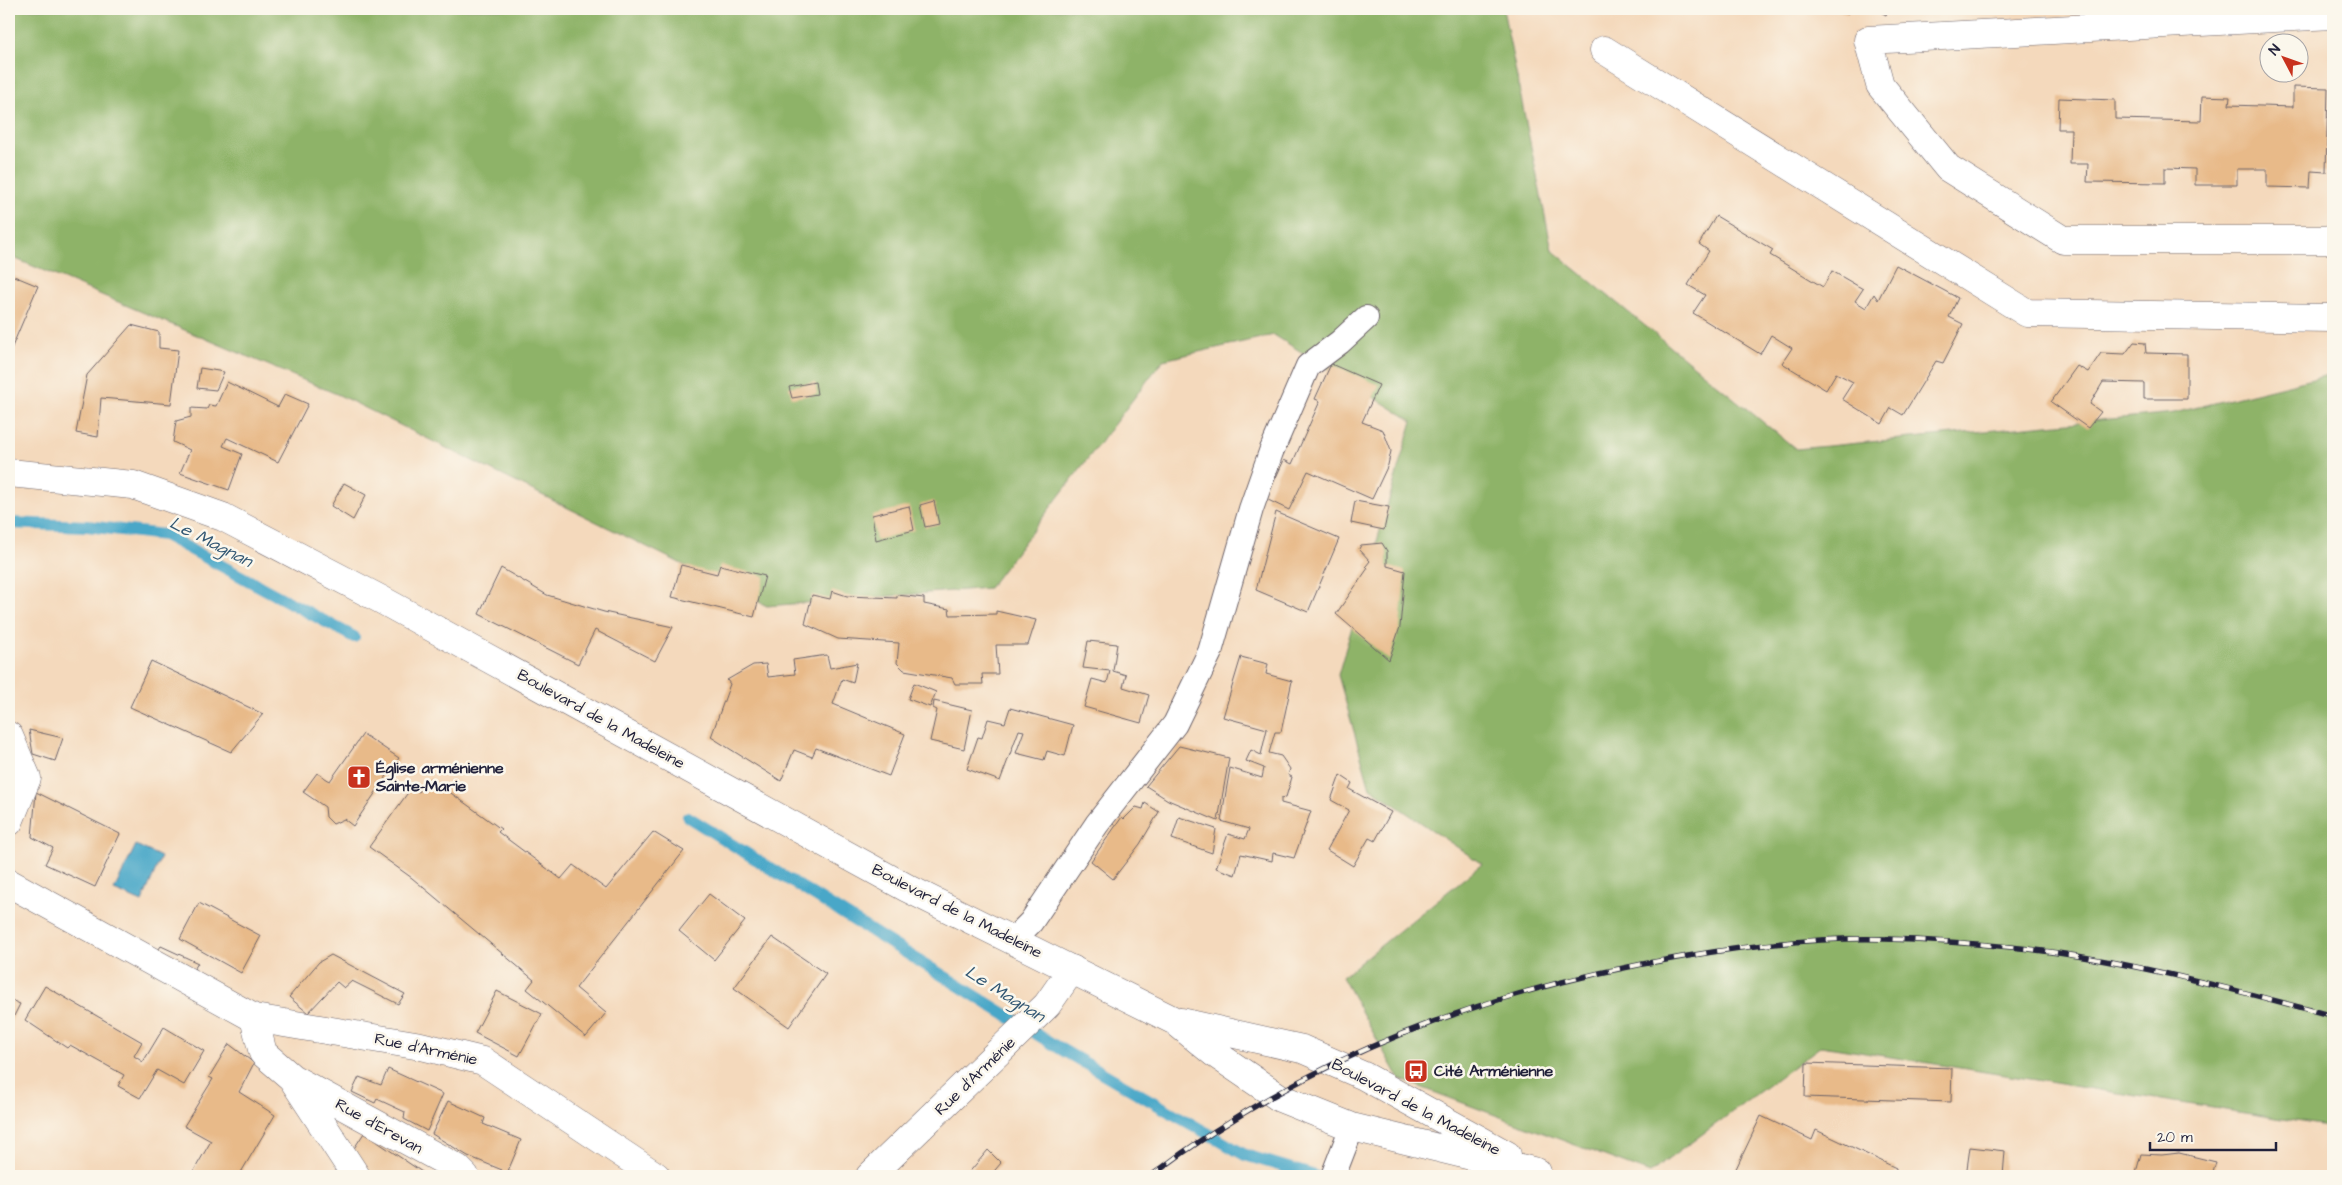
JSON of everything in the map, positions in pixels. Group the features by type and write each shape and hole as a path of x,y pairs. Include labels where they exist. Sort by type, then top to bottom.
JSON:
{"street":[{"path":"2333,15 1868,40 1880,85 1948,168 2063,240 2333,240"},
{"path":"1604,50 2027,313 2333,318"},
{"name":"Boulevard de la Madeleine","path":"9,473 132,485 223,517 407,614 906,888 1175,1021 1214,1053 1280,1098 1352,1127 1542,1174"},
{"path":"9,736 27,778 9,822"},
{"name":"Rue d'Arménie","path":"9,883 254,1018 421,1046 483,1060 624,1167 656,1176"},
{"name":"Rue d'Arménie","path":"870,1176 1047,1005 1072,969"},
{"path":"254,1018 263,1053 292,1078 356,1176"},
{"name":"Boulevard de la Madeleine","path":"1175,1021 1302,1049 1364,1076 1542,1174"},
{"name":"Rue d'Erevan","path":"292,1078 456,1168 465,1176"}],"lane":[{"path":"1013,940 1031,922 1097,824 1174,724 1210,652 1250,509 1271,452 1308,366 1340,342 1366,318"},
{"path":"1335,1170 1352,1127"}],"green space":[{"path":"9,9 1503,9 1552,250 1796,449 2174,413 2333,374 2333,1127 1821,1046 1650,1173 1399,1079 1342,977 1482,864 1370,788 1338,675 1412,421 1274,335 1163,360 989,588 767,606 339,395 9,256"}],"water":[{"path":"136,845 161,857 142,902 114,890"}],"building":[{"path":"1837,9 1850,9 1847,14"},
{"path":"1875,9 1890,9 1886,15"},
{"path":"2293,87 2328,88 2326,172 2311,171 2310,188 2267,187 2267,169 2237,169 2237,185 2195,185 2195,169 2165,168 2165,183 2087,182 2088,164 2070,164 2071,129 2058,129 2059,98 2115,100 2115,119 2201,121 2202,96 2230,97 2229,105 2293,107"},
{"path":"1716,216 1773,250 1770,255 1823,287 1832,271 1863,289 1855,301 1866,308 1874,294 1878,300 1896,265 1958,298 1949,317 1963,324 1943,363 1936,361 1903,415 1891,408 1882,424 1842,399 1853,382 1836,373 1826,390 1782,363 1792,348 1771,335 1760,354 1693,313 1705,295 1688,285 1709,251 1699,244"},
{"path":"9,274 38,286 9,354"},
{"path":"131,325 159,332 159,348 178,350 171,404 101,398 98,437 76,433 87,375"},
{"path":"2134,342 2145,343 2146,353 2187,354 2187,399 2144,399 2144,383 2103,382 2090,404 2101,412 2088,428 2051,402 2077,366 2088,372 2101,353 2125,354"},
{"path":"1331,364 1379,385 1362,422 1383,430 1391,451 1388,465 1372,499 1308,471 1289,510 1266,499 1284,460 1292,464 1320,401 1315,399"},
{"path":"200,368 224,372 216,390 197,388"},
{"path":"227,382 278,407 285,394 308,404 278,462 227,438 223,446 242,454 229,490 180,473 190,450 173,442 176,421 191,417 191,408 207,409 209,405 216,406"},
{"path":"815,382 817,394 792,398 789,387"},
{"path":"344,483 366,495 353,520 331,506"},
{"path":"934,501 939,524 925,527 920,505"},
{"path":"1355,501 1389,507 1384,530 1351,523"},
{"path":"909,506 914,530 876,540 872,515"},
{"path":"1276,512 1339,539 1308,612 1256,590"},
{"path":"1382,543 1387,551 1387,566 1405,571 1400,627 1389,660 1336,614 1368,568 1366,566 1370,561 1359,549 1361,545"},
{"path":"681,565 717,574 720,565 765,576 754,617 672,597"},
{"path":"501,568 547,595 604,612 673,627 655,661 595,630 578,664 479,614"},
{"path":"832,591 847,596 897,598 897,595 924,598 924,604 949,609 950,615 996,614 996,611 1036,620 1028,645 996,645 998,674 982,674 983,684 955,684 952,678 904,670 897,663 899,643 838,639 805,624 812,595 830,599"},
{"path":"1088,641 1117,644 1113,671 1126,675 1123,687 1149,695 1141,723 1084,707 1092,679 1107,683 1110,671 1083,668"},
{"path":"827,655 830,668 857,663 853,683 842,679 833,704 905,734 889,776 816,748 812,757 794,750 781,781 711,737 730,684 727,680 753,665 766,664 768,677 795,674 793,660"},
{"path":"1241,657 1268,664 1266,674 1292,681 1281,732 1275,732 1269,753 1281,756 1290,769 1288,775 1292,777 1286,797 1281,798 1281,803 1311,811 1294,858 1273,853 1272,861 1241,854 1235,875 1216,868 1228,834 1245,839 1249,829 1221,821 1230,768 1262,778 1264,768 1246,761 1251,750 1261,755 1267,729 1223,717"},
{"path":"151,661 263,714 231,752 130,707"},
{"path":"914,683 936,692 930,707 908,699"},
{"path":"934,701 972,710 964,749 930,741 937,710 933,708"},
{"path":"1010,708 1073,725 1065,756 1047,751 1044,760 1016,753 1024,731 1019,730 1000,781 967,769 978,737 982,738 988,719 1005,723"},
{"path":"29,730 63,738 55,761 33,754"},
{"name":"Église arménienne Sainte-Marie","path":"363,734 399,758 353,826 344,819 333,824 326,817 325,807 303,792 317,773 330,781"},
{"path":"1179,746 1229,758 1218,821 1168,800 1146,786"},
{"path":"1340,775 1352,783 1349,789 1391,812 1375,841 1369,838 1353,866 1327,850 1349,810 1331,800"},
{"path":"430,778 501,829 498,832 561,879 573,865 606,889 653,832 684,851 576,988 606,1013 586,1037 527,989 534,980 412,878 369,847 412,787 419,792"},
{"path":"36,792 120,834 95,887 45,864 53,848 32,837"},
{"path":"1145,803 1159,812 1140,844 1113,879 1091,861 1122,817 1124,819 1136,807 1143,809"},
{"path":"1179,817 1216,829 1212,853 1172,839"},
{"path":"709,894 745,921 714,960 679,931"},
{"path":"199,903 261,936 241,973 180,939"},
{"path":"772,937 826,974 789,1027 734,988"},
{"path":"161,946 198,963 191,974 154,956"},
{"path":"331,955 405,994 398,1004 352,981 344,988 337,982 308,1013 289,997 319,962"},
{"path":"45,986 142,1042 134,1056 143,1062 164,1027 204,1051 184,1085 157,1070 140,1098 118,1086 124,1075 70,1045 67,1048 25,1020"},
{"path":"497,991 542,1014 519,1056 475,1033"},
{"path":"9,999 20,1004 9,1026"},
{"path":"229,1044 254,1063 239,1092 275,1115 240,1174 245,1176 196,1176 192,1174 211,1141 184,1126 213,1079 209,1077"},
{"path":"1806,1063 1952,1068 1951,1102 1805,1097"},
{"path":"388,1069 443,1094 427,1131 404,1119 405,1112 377,1099 375,1103 352,1092 359,1077 381,1085"},
{"path":"448,1101 485,1118 483,1124 521,1140 508,1171 521,1176 499,1176 502,1170 468,1156 432,1134"},
{"path":"1761,1116 1812,1140 1816,1130 1896,1168 1895,1176 1733,1175"},
{"path":"364,1133 428,1176 373,1176 353,1150"},
{"path":"1970,1147 2005,1151 2003,1176 1966,1176"},
{"path":"988,1150 1001,1163 990,1176 966,1176"},
{"path":"2179,1153 2216,1162 2212,1176 2135,1176 2141,1154 2162,1155"}],"waterway":[{"name":"Le Magnan","path":"9,523 87,526 164,535 354,637"},
{"name":"Le Magnan","path":"688,817 1059,1048 1245,1155 1315,1176"}],"railway":[{"path":"1151,1176 1212,1133 1274,1095 1339,1062 1405,1033 1473,1008 1543,987 1615,970 1737,948 1836,939 1901,939 2010,947 2092,958 2133,966 2333,1016"}],"place":[{"name":"Église arménienne Sainte-Marie","path":"359,777"},
{"name":"Cité Arménienne","path":"1416,1071"}]}
